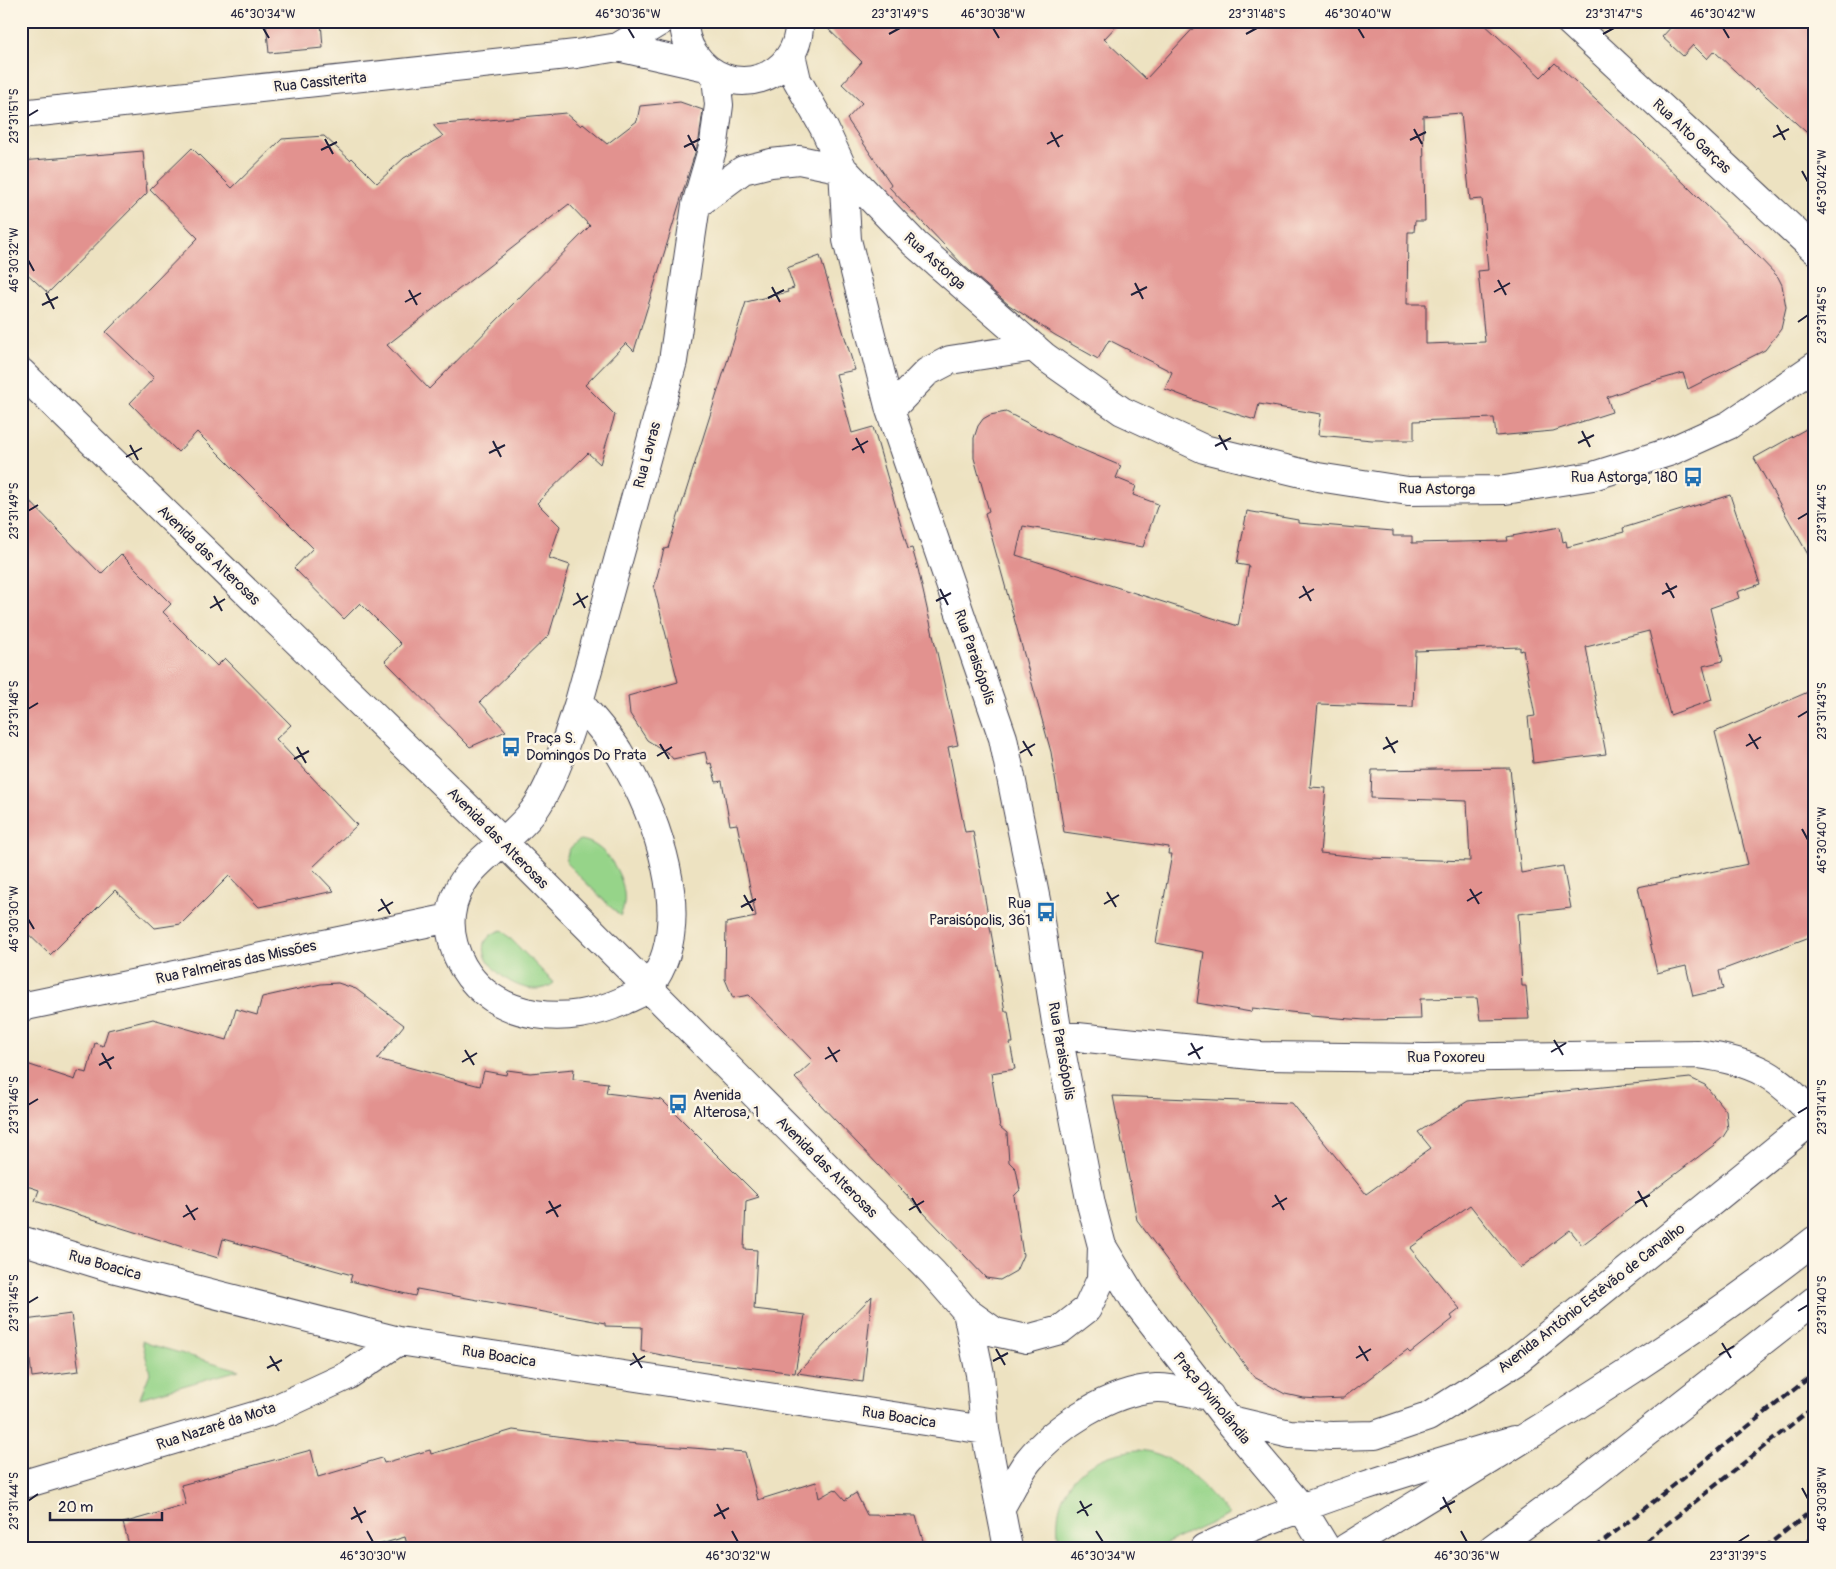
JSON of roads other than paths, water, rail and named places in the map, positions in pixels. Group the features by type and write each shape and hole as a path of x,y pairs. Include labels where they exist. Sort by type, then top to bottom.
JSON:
{"main road":[{"name":"Rua Cassiterita","path":"21,114 566,55 618,47 661,21"},
{"path":"685,21 689,48 709,71"},
{"path":"791,54 798,39 800,21"},
{"name":"Rua Alto Garças","path":"1569,21 1815,250"},
{"name":"Rua Cassiterita","path":"618,47 745,82 772,74 791,54"},
{"name":"Rua Paraisópolis","path":"791,54 797,80 824,128 843,169 847,240 890,410 1003,738 1039,915 1058,1035 1091,1204 1102,1246"},
{"name":"Rua Lavras","path":"648,988 608,1008 568,1016 532,1014 494,1001 470,979 453,950 450,918 455,893 471,869 504,843 533,812 566,743 579,702 673,362 696,205 714,143 719,105 709,71"},
{"path":"696,205 743,170 771,163 799,160 843,169"},
{"name":"Rua Astorga","path":"843,169 915,244 1034,347 1122,411 1204,448 1318,476 1408,491 1505,490 1593,476 1669,452 1729,425 1815,366"},
{"path":"890,410 927,372 950,360 1034,347"},
{"name":"Avenida das Alterosas","path":"21,372 504,843 933,1273 967,1312 995,1332 1027,1339 1060,1330 1087,1310 1101,1279 1102,1246"},
{"path":"579,702 617,750 645,800 664,856 672,911 668,950 648,988"},
{"name":"Rua Palmeiras das Missões","path":"21,1006 450,918"},
{"name":"Rua Poxoreu","path":"1058,1035 1261,1056 1426,1058 1698,1054 1733,1059 1764,1072 1792,1092 1815,1118"},
{"name":"Avenida Antônio Estêvão de Carvalho","path":"1227,1419 1290,1434 1332,1436 1375,1435 1428,1418 1516,1361 1815,1118"},
{"name":"Rua Boacica","path":"21,1240 108,1267 399,1341 986,1430"},
{"path":"1346,1548 1618,1381 1768,1276 1815,1240"},
{"name":"Praça Divinolândia","path":"1102,1246 1134,1299 1227,1419 1301,1507 1326,1548"},
{"path":"1493,1548 1591,1476 1815,1300"},
{"name":"Avenida das Alterosas","path":"967,1312 980,1374 986,1430 1008,1548"},
{"name":"Rua Nazaré da Mota","path":"21,1486 270,1411 347,1376 399,1341"},
{"path":"1001,1507 1028,1461 1058,1433 1088,1411 1126,1393 1158,1388 1210,1396"},
{"path":"1204,1548 1301,1507 1352,1488 1527,1436"}],"railway":[{"path":"1595,1548 1815,1373"},
{"path":"1637,1548 1815,1406"},
{"path":"1764,1548 1815,1508"},
{"path":"1799,1548 1815,1536"}],"place":[{"name":"Rua Astorga, 180","path":"1693,477"},
{"name":"Praça S. Domingos Do Prata","path":"511,747"},
{"name":"Rua Paraisópolis, 361","path":"1046,912"},
{"name":"Avenida Alterosa, 1","path":"678,1104"}]}
